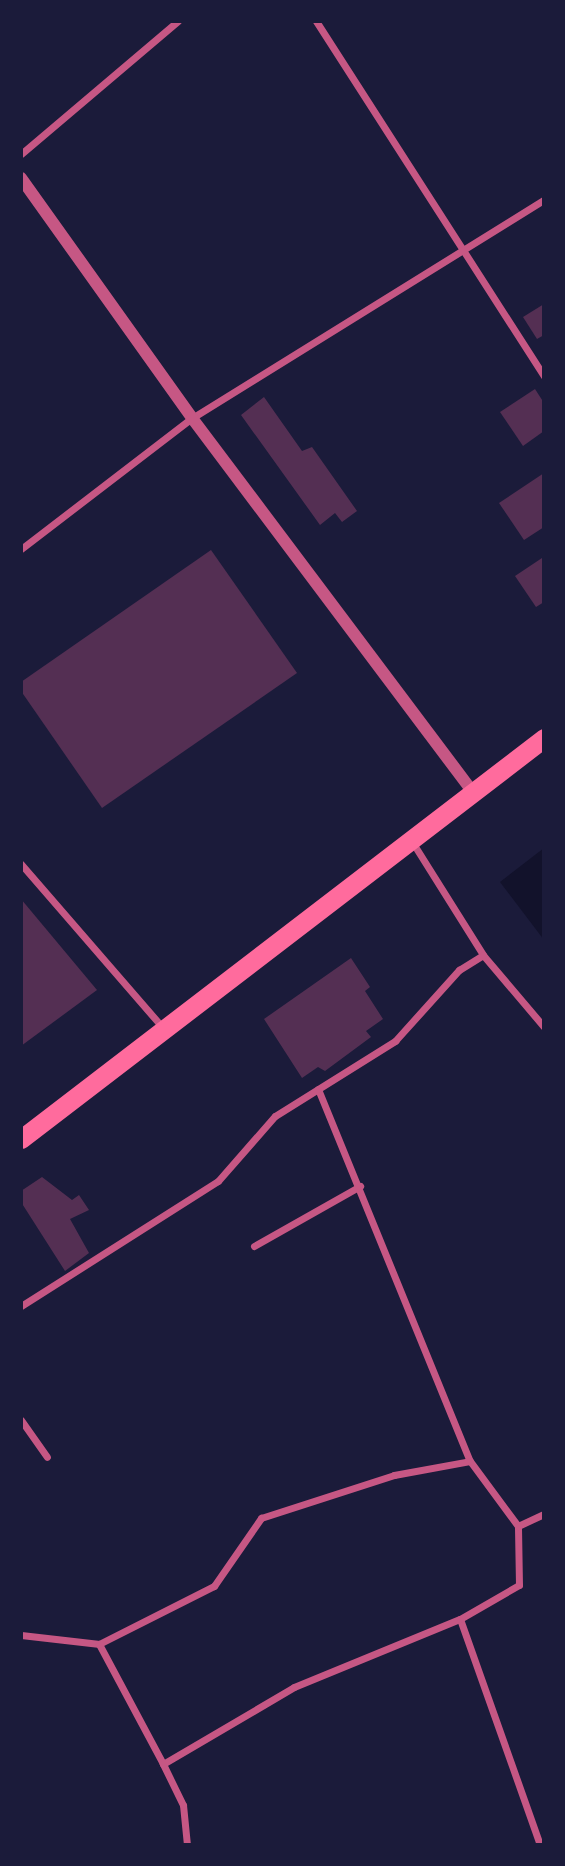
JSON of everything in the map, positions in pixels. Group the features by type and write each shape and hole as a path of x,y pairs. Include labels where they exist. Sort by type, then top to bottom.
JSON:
{"highway":[{"path":"21,1139 544,738"}],"street":[{"path":"21,154 178,21"},
{"path":"316,21 544,376"},
{"path":"21,178 192,418 473,792"},
{"path":"21,549 192,418 544,200"},
{"path":"411,840 483,955 544,1027"},
{"path":"21,864 163,1029"},
{"path":"21,1306 218,1181 275,1116 395,1041 459,970 483,955"},
{"path":"163,1764 294,1687 460,1619 519,1585 519,1526 470,1461 360,1186 318,1089"},
{"path":"254,1246 360,1186"},
{"path":"21,1420 47,1457"},
{"path":"21,1635 99,1644 214,1586 261,1518 394,1475 470,1461"},
{"path":"519,1526 544,1514"},
{"path":"460,1619 540,1845"},
{"path":"99,1644 183,1805 187,1845"}],"shaded area":[{"path":"544,848 544,940 500,882"}],"building":[{"path":"544,304 544,335 537,339 523,317"},
{"path":"535,389 544,403 544,431 523,446 500,412"},
{"path":"264,397 302,451 312,447 357,511 342,522 335,513 320,525 241,415"},
{"path":"544,473 544,527 524,540 499,503"},
{"path":"211,550 297,673 102,808 21,691 21,682"},
{"path":"542,558 544,602 536,607 515,576"},
{"path":"21,899 97,990 21,1046"},
{"path":"351,958 370,987 365,991 383,1019 366,1031 371,1037 325,1071 318,1067 302,1078 264,1019"},
{"path":"42,1177 72,1200 79,1195 89,1210 70,1219 89,1253 65,1271 21,1202 21,1191"}]}
